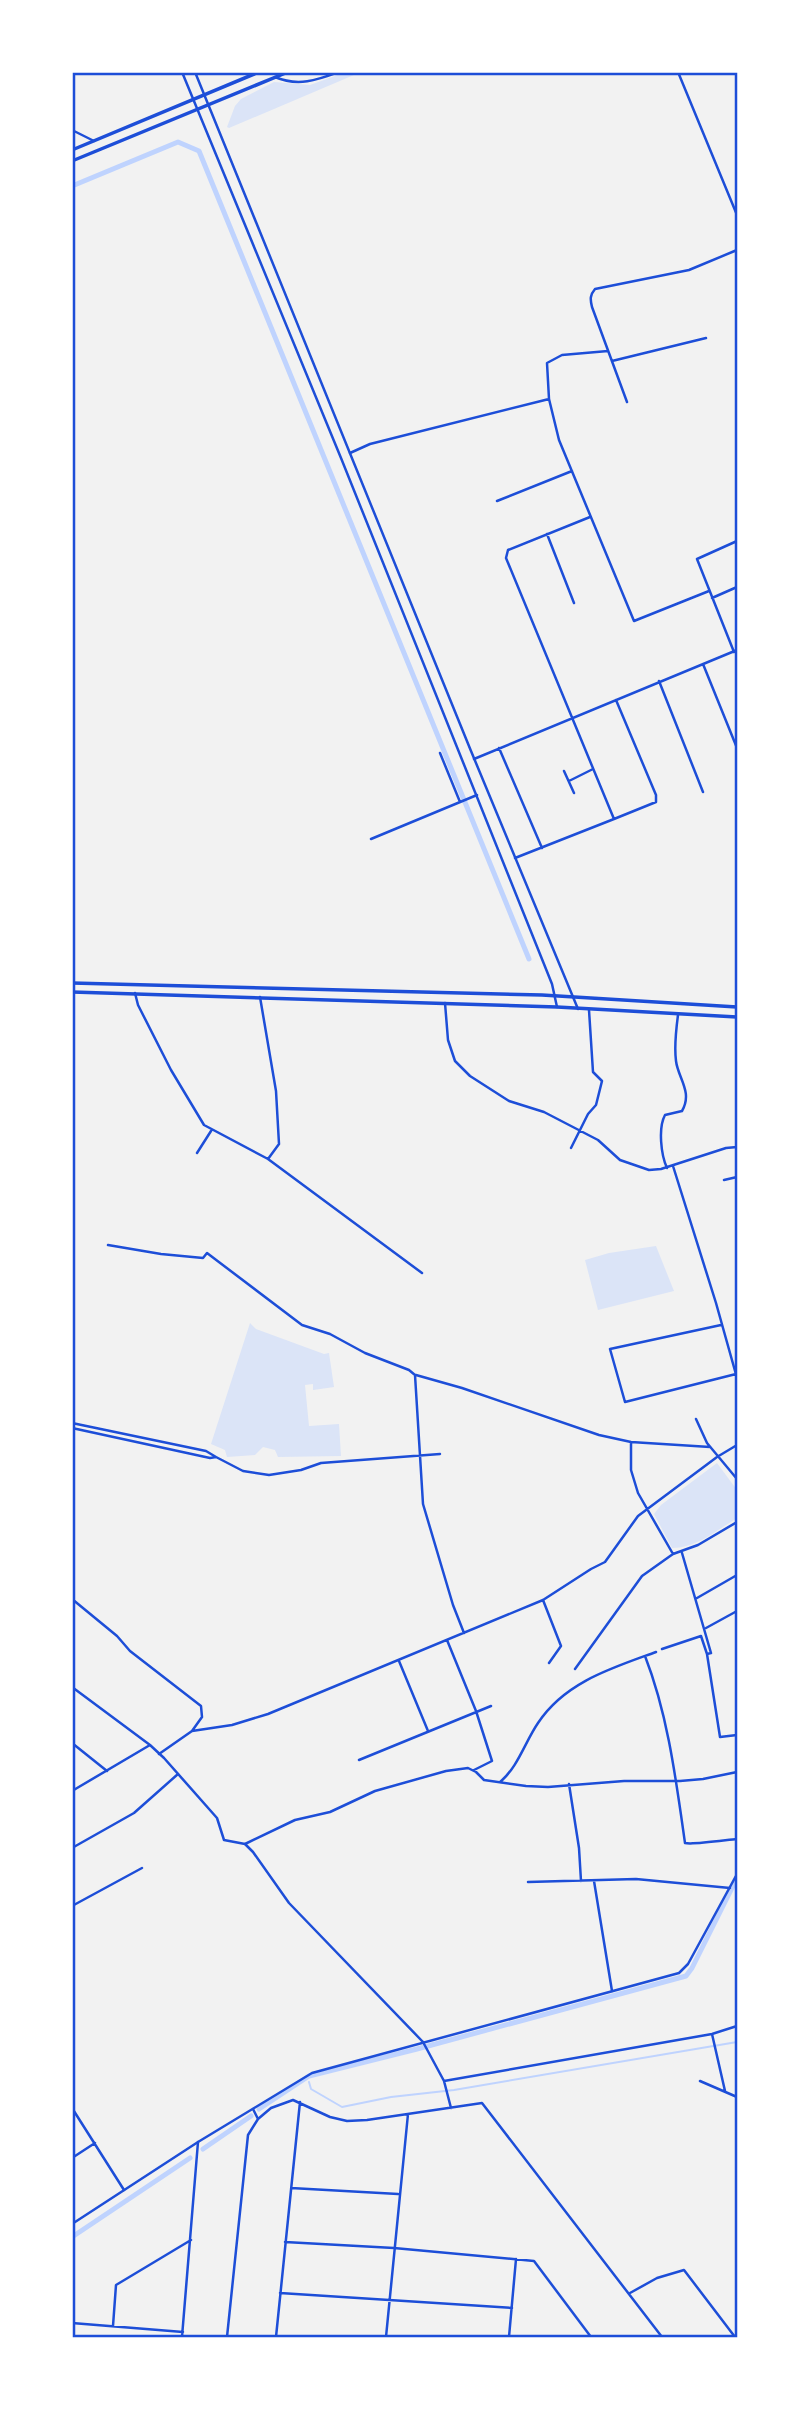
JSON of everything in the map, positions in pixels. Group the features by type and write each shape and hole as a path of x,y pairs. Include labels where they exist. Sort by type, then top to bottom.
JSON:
{"main road":[{"path":"72,150 259,72"},
{"path":"72,161 288,72"},
{"path":"72,983 555,996 737,1007"},
{"path":"267,997 272,988"},
{"path":"72,992 557,1007 737,1017"}],"street":[{"path":"182,72 477,795 552,984 557,1007"},
{"path":"195,72 578,1009"},
{"path":"275,77 298,83 315,81 339,72"},
{"path":"678,72 737,215"},
{"path":"72,130 94,141"},
{"path":"628,402 590,300 595,289 689,270 737,250"},
{"path":"612,361 706,338"},
{"path":"608,351 562,355 547,363 549,399 559,440 590,517 634,621 709,591"},
{"path":"349,453 370,444 549,399"},
{"path":"323,415 332,411"},
{"path":"329,430 339,426"},
{"path":"497,501 572,471"},
{"path":"590,517 508,550 506,558 614,819"},
{"path":"547,534 574,603"},
{"path":"474,759 736,651 696,559 737,541"},
{"path":"712,598 737,587"},
{"path":"703,664 737,748"},
{"path":"659,681 703,792"},
{"path":"515,858 656,802 656,795 616,700"},
{"path":"499,748 542,848"},
{"path":"440,753 463,801"},
{"path":"569,780 593,769"},
{"path":"565,771 574,793"},
{"path":"371,839 477,795"},
{"path":"135,993 138,1005 171,1070 204,1125 268,1160 422,1273"},
{"path":"260,997 276,1091 279,1144 268,1160"},
{"path":"445,1003 448,1040 455,1061 470,1076 509,1101 544,1112 598,1140 620,1160 649,1170 667,1168 726,1148 737,1147"},
{"path":"571,1148 592,1107 596,1105 602,1081 593,1072 590,1010"},
{"path":"667,1168 662,1145 662,1119 665,1115 682,1111 686,1099 676,1059 678,1014"},
{"path":"197,1153 211,1131"},
{"path":"673,1166 737,1378"},
{"path":"724,1180 737,1177"},
{"path":"108,1245 203,1258 207,1253 302,1325 330,1334 415,1375 462,1388 599,1435 631,1442 710,1447"},
{"path":"721,1325 610,1349 625,1402 736,1374"},
{"path":"415,1375 423,1504 464,1633"},
{"path":"696,1419 710,1447 737,1479"},
{"path":"72,1423 206,1451 243,1471 269,1475 301,1470 321,1463 440,1454"},
{"path":"72,1428 210,1458 216,1457"},
{"path":"631,1442 631,1470 638,1493 673,1555"},
{"path":"192,1731 232,1725 268,1714 544,1600 605,1562 638,1516 737,1445"},
{"path":"575,1669 642,1576 673,1555 682,1553 737,1522"},
{"path":"682,1553 705,1628 711,1653 707,1654"},
{"path":"697,1598 737,1575"},
{"path":"72,1599 117,1636 130,1651 201,1706 202,1717 192,1731 159,1754"},
{"path":"544,1600 561,1646 549,1663"},
{"path":"705,1628 737,1611"},
{"path":"662,1649 701,1636 707,1654 720,1737 737,1735"},
{"path":"447,1640 476,1711 492,1761 474,1770"},
{"path":"500,1782 509,1774 539,1721 562,1696 584,1680 656,1652"},
{"path":"645,1656 661,1708 685,1843 690,1845 737,1839"},
{"path":"399,1661 428,1731"},
{"path":"72,1686 159,1754 217,1818 224,1840 245,1844 253,1852 289,1903 424,2043 447,2087 451,2108"},
{"path":"359,1760 491,1706"},
{"path":"72,1743 107,1771"},
{"path":"72,1791 150,1745"},
{"path":"245,1844 295,1820 330,1812 375,1791 446,1772 474,1770 484,1780 526,1786 676,1781 737,1772"},
{"path":"72,1848 134,1813 178,1774"},
{"path":"569,1784 581,1881"},
{"path":"72,1906 142,1868"},
{"path":"72,2224 198,2142 312,2073 679,1973 688,1964 737,1874"},
{"path":"528,1882 636,1879 730,1888"},
{"path":"594,1881 612,1991"},
{"path":"444,2081 712,2034 737,2026"},
{"path":"712,2034 726,2091"},
{"path":"700,2081 737,2097"},
{"path":"227,2337 248,2135 258,2119 271,2108 287,2101 300,2102 330,2117 347,2121 482,2103 662,2337"},
{"path":"275,2337 300,2102"},
{"path":"72,2108 124,2190"},
{"path":"253,2109 258,2119"},
{"path":"386,2337 408,2114"},
{"path":"182,2337 198,2142"},
{"path":"72,2158 94,2143"},
{"path":"291,2188 398,2194"},
{"path":"113,2326 116,2285 191,2240"},
{"path":"285,2242 394,2248 534,2261 592,2337"},
{"path":"509,2337 516,2259"},
{"path":"629,2294 657,2278 684,2270 735,2337"},
{"path":"280,2293 512,2308"},
{"path":"72,2323 183,2332"}],"shaded area":[{"path":"346,72 361,72 227,127 235,106 241,99 274,82 310,85"},
{"path":"656,1246 674,1291 598,1310 585,1260 609,1253"},
{"path":"250,1323 256,1329 324,1354 329,1353 334,1387 313,1390 313,1384 305,1385 309,1426 339,1424 341,1456 278,1457 275,1450 263,1447 255,1455 227,1457 225,1450 211,1444"},
{"path":"717,1463 737,1490 737,1518 698,1542 672,1548 654,1514 661,1505"}],"waterway":[{"path":"72,186 178,142 199,151 529,959"},
{"path":"259,2109 309,2076 686,1976 737,1878"},
{"path":"309,2082 311,2089 342,2107 737,2042"},
{"path":"203,2149 251,2116"},
{"path":"72,2237 190,2158"}]}
